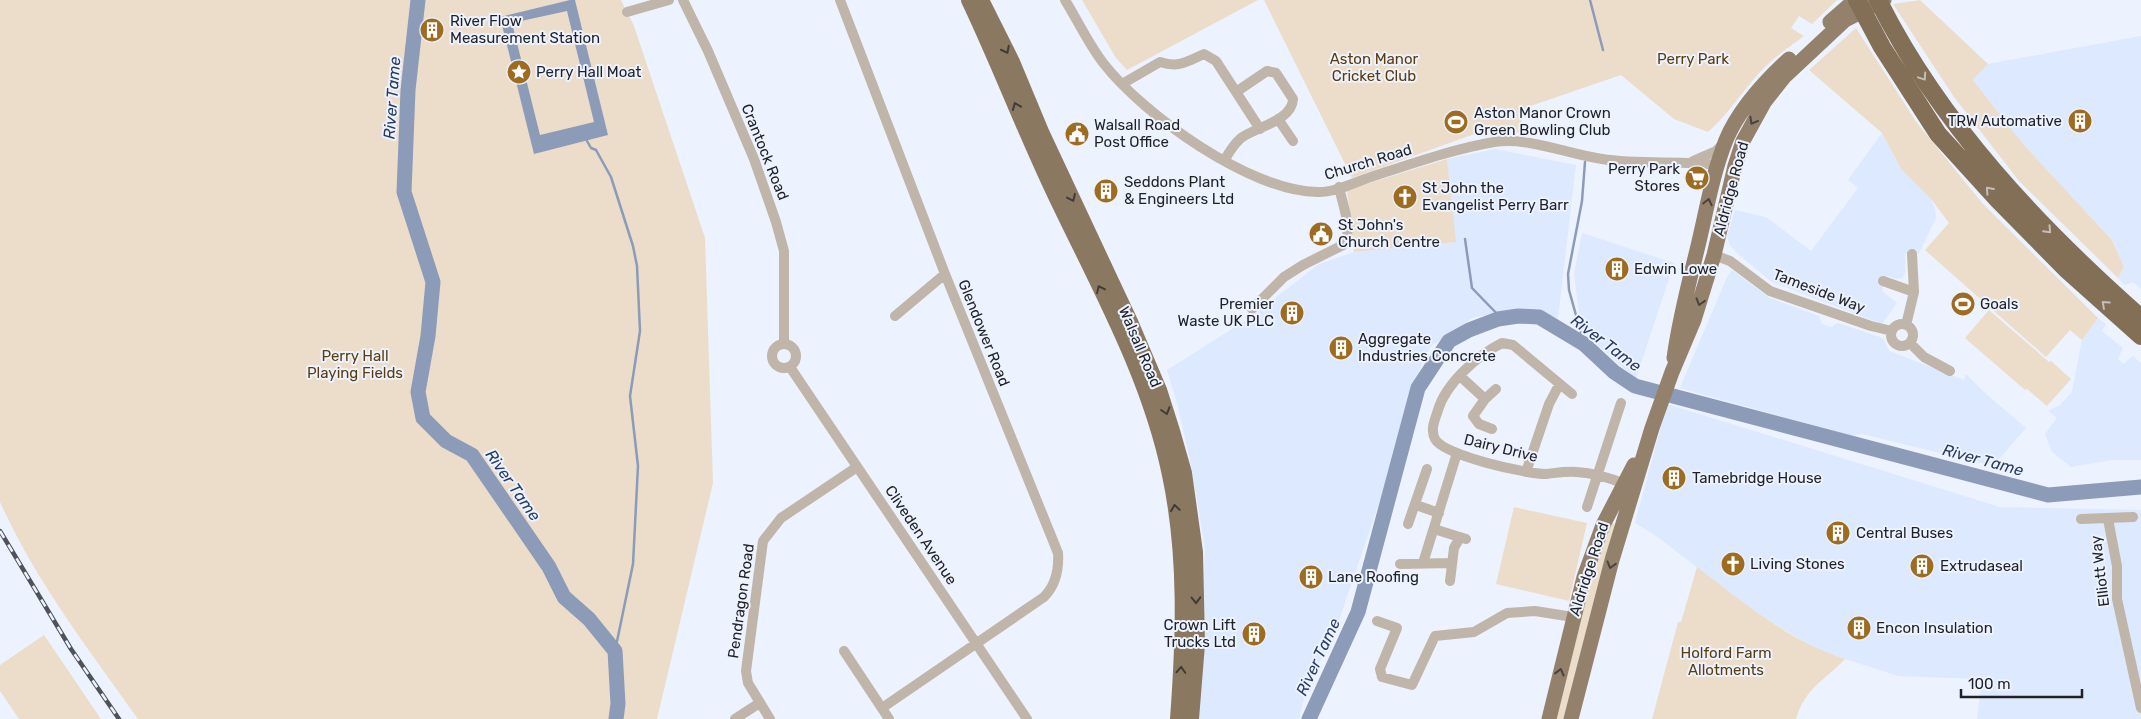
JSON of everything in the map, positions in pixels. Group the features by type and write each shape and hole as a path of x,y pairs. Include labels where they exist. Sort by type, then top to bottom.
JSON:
{"highway":[{"name":"Walsall Road","path":"968,0 1001,68 1042,167 1117,325 1160,434 1170,475 1182,550 1182,639 1178,719"},
{"name":"Walsall Road","path":"981,0 1012,62 1042,134 1131,324 1159,390 1172,431 1184,473 1195,552 1197,644 1191,719"},
{"path":"1856,0 1882,47 1938,134 1984,186 2066,270 2141,336"},
{"path":"1878,0 1896,37 1948,115 2019,200 2077,261 2141,318"}],"main road":[{"name":"Aldridge Road","path":"1672,372 1680,318 1726,140 1749,103 1771,75 1856,0"},
{"name":"Aldridge Road","path":"1571,719 1625,518 1652,428 1672,372 1694,320 1714,255 1735,166 1743,141 1765,101 1784,77 1845,20 1884,0"},
{"path":"1719,165 1726,163 1743,141"},
{"path":"1697,250 1714,255"},
{"name":"Aldridge Road","path":"1549,719 1584,577 1608,513 1625,484 1652,428"},
{"path":"1608,513 1625,518"}],"street":[{"path":"627,12 668,0"},
{"name":"Crantock Road","path":"683,0 708,51 754,159 776,222 784,251 784,344"},
{"name":"Glendower Road","path":"840,0 945,274 1058,553 1057,571 1051,590 882,708"},
{"name":"Church Road","path":"1065,0 1104,64 1138,100 1182,134 1224,161 1260,178 1288,187 1317,192 1435,157 1495,142 1513,141 1586,156 1631,161 1692,162 1719,165"},
{"path":"1122,84 1160,62 1172,66 1180,65 1204,54 1216,61 1260,129"},
{"path":"1224,161 1232,146 1242,137 1278,119 1289,110 1293,99 1276,73 1267,72 1236,92"},
{"path":"1278,119 1293,141"},
{"name":"Church Road","path":"1692,162 1716,151 1726,140"},
{"path":"1252,309 1284,277 1303,264 1343,245 1347,240 1347,226 1339,187"},
{"path":"1906,325 1914,292 1912,254"},
{"name":"Tameside Way","path":"1714,255 1730,261 1770,291 1871,326 1892,331"},
{"path":"895,316 945,274"},
{"path":"1883,281 1914,292"},
{"path":"1898,325 1906,325 1913,333 1910,343 1905,346 1898,346 1891,337 1892,331 1898,325"},
{"name":"Dairy Drive","path":"1572,394 1513,345 1502,343 1480,355 1460,376 1439,405 1432,429 1436,441 1446,449 1493,465 1547,474 1578,472 1625,484"},
{"path":"1910,343 1924,357 1950,371"},
{"path":"784,344 796,350 797,357 790,367 783,369 778,367 772,357 776,347 784,344"},
{"name":"Cliveden Avenue","path":"790,367 1027,719"},
{"path":"1460,376 1485,399"},
{"path":"1526,472 1549,404 1559,385"},
{"path":"1492,428 1479,424 1473,416 1485,399 1496,389"},
{"path":"1587,507 1621,403"},
{"path":"1423,563 1457,453"},
{"name":"Pendragon Road","path":"770,719 758,704 748,683 746,671 763,541 781,518 857,467"},
{"path":"1408,524 1416,505 1426,469"},
{"path":"1416,505 1439,513"},
{"name":"Elliott Way","path":"2081,518 2133,516"},
{"name":"Elliott Way","path":"2108,518 2116,566 2117,599 2141,708"},
{"path":"1434,529 1463,538 1451,563 1450,581"},
{"path":"1400,564 1451,563"},
{"path":"1377,621 1397,628 1380,670 1382,677 1412,685 1435,636 1474,632 1507,613 1535,611 1573,618"},
{"path":"844,651 890,719"},
{"path":"735,719 758,704"}],"shaded area":[{"name":"Perry Hall Moat","path":"575,0 608,135 534,154 500,17","holes":["567,11 594,122 540,135 512,23"]},
{"path":"2141,36 2141,289 2133,282 2125,285 2118,278 2124,267 2112,240 2023,144 1973,80 1988,64"},
{"path":"1882,133 1901,169 1931,199 1936,218 1919,253 1905,254 1905,273 1902,278 1897,279 1887,276 1882,291 1897,303 1882,324 1772,282 1737,253 1730,245 1727,237 1735,210 1766,217 1811,251 1858,188 1848,180"},
{"path":"1495,149 1576,165 1558,318 1517,308 1472,318 1430,347 1412,386 1390,471 1334,635 1307,685 1299,719 1199,719 1205,549 1192,470 1178,406 1167,370 1248,319 1319,264 1354,252 1455,242 1447,159"},
{"path":"1582,233 1674,263 1636,379 1581,330 1574,273"},
{"path":"1732,270 1770,298 1819,316 1822,324 1831,327 1838,323 1880,337 1884,340 1889,351 1964,380 1966,374 2026,428 1993,466 1862,434 1851,436 1680,388 1727,277"},
{"path":"2098,318 2106,324 2102,331 2123,348 2118,359 2123,364 2133,356 2141,363 2141,460 2112,460 2071,467 2052,452 2045,434 2057,418 2048,411 2060,405 2072,392 2082,340"},
{"path":"1667,404 2000,507 2141,510 2141,719 1977,719 1982,679 1898,676 1818,650 1756,613 1659,538 1635,523"}],"green space":[{"name":"Perry Hall Playing Fields","path":"0,0 621,0 634,26 705,238 713,483 657,719 138,719 46,587 29,559 0,502"},
{"path":"1082,0 1258,0 1127,70 1116,58"},
{"name":"Perry Park","path":"1264,0 1837,0 1812,24 1799,16 1791,28 1804,36 1767,65 1708,132 1674,119 1621,75 1522,109 1521,133 1483,131 1352,178"},
{"path":"1920,0 1988,64 1973,80 2023,144 2112,240 2124,267 2118,278 2019,181 1954,97 1893,4"},
{"path":"1856,28 1917,123 1983,204 2098,318 2082,340 2070,330 2046,357 1925,250 1949,223 1931,199 1901,169 1882,133 1809,70"},
{"path":"1447,159 1456,242 1354,252 1347,190"},
{"path":"1989,310 2071,379 2047,406 2027,389 2025,390 1965,338"},
{"path":"1514,507 1587,523 1569,601 1496,584"},
{"path":"1614,523 1615,527 1565,719 1552,719 1587,578 1610,524"},
{"name":"Holford Farm Allotments","path":"1697,567 1749,607 1786,631 1805,642 1845,659 1810,692 1804,700 1796,719 1652,719 1678,622 1681,622"},
{"path":"44,635 101,719 19,719 0,691 0,665"}],"waterway":[{"name":"River Tame","path":"418,0 408,90 404,192 433,282 428,336 418,392 423,418 446,441 472,455 549,567 564,597 589,619 615,651 618,704 616,719"},
{"path":"1590,0 1603,50"},
{"path":"587,141 591,148 596,150 611,177 633,246 637,266 640,331 630,396 638,466 633,564 615,651"},
{"path":"1584,344 1569,290 1568,274 1582,201 1585,162"},
{"path":"1465,239 1472,288 1502,319"},
{"name":"River Tame","path":"1309,719 1358,612 1418,388 1449,341 1469,330 1498,319 1518,316 1539,317 1584,344 1614,372 1635,386 2048,495 2141,487"}],"railway":[{"path":"0,531 71,649 119,719"}],"place":[{"name":"River Flow Measurement Station","path":"432,30"},
{"name":"Perry Hall Moat","path":"519,72"},
{"name":"TRW Automative","path":"2080,121"},
{"name":"Aston Manor Crown Green Bowling Club","path":"1456,122"},
{"name":"Walsall Road Post Office","path":"1077,134"},
{"name":"Perry Park Stores","path":"1697,178"},
{"name":"Seddons Plant & Engineers Ltd","path":"1106,191"},
{"name":"St John the Evangelist Perry Barr","path":"1405,197"},
{"name":"St John's Church Centre","path":"1321,234"},
{"name":"Edwin Lowe","path":"1617,269"},
{"name":"Goals","path":"1963,304"},
{"name":"Premier Waste UK PLC","path":"1292,313"},
{"name":"Aggregate Industries Concrete","path":"1341,348"},
{"name":"Tamebridge House","path":"1674,478"},
{"name":"Central Buses","path":"1838,533"},
{"name":"Living Stones","path":"1733,564"},
{"name":"Extrudaseal","path":"1922,566"},
{"name":"Lane Roofing","path":"1311,577"},
{"name":"Encon Insulation","path":"1859,628"},
{"name":"Crown Lift Trucks Ltd","path":"1254,634"}],"park label":[{"name":"Aston Manor Cricket Club","path":"1374,68"}]}
